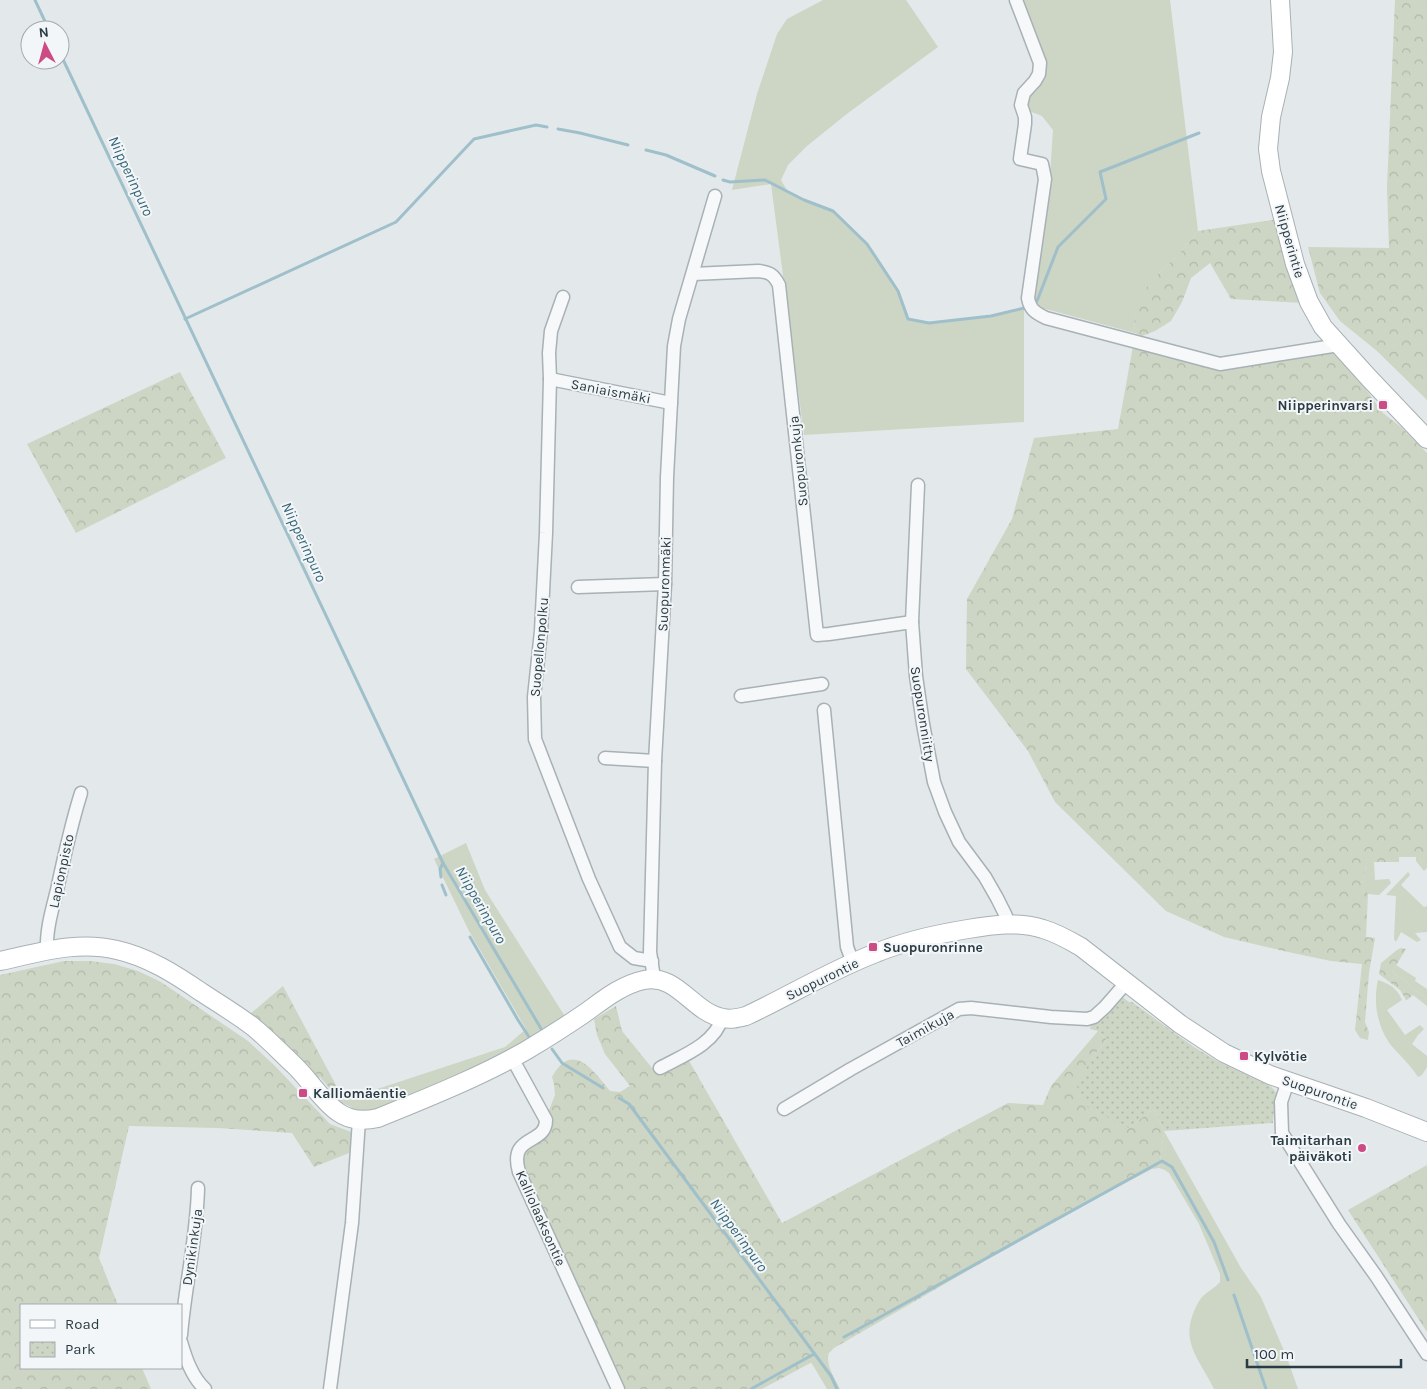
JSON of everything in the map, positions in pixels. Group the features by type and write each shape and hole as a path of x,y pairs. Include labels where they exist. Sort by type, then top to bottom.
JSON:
{"street":[{"path":"1016,0 1040,63 1039,74 1024,93 1021,105 1025,124 1020,160 1042,164 1045,179 1028,298 1030,306 1036,313 1046,318 1220,364 1339,345"},
{"name":"Niipperintie","path":"1280,0 1283,52 1280,78 1271,117 1268,149 1271,171 1295,264 1309,302 1323,327 1427,439"},
{"name":"Suopuronmäki","path":"653,970 650,952 656,761 665,584 671,374 679,319 715,196"},
{"name":"Suopuronkuja","path":"693,274 768,272 775,277 779,285 817,635 912,622"},
{"name":"Suopellonpolku","path":"563,297 551,331 549,353 546,533 541,631 534,697 535,739 589,879 620,947 653,970"},
{"name":"Saniaismäki","path":"550,379 671,403"},
{"name":"Suopuronniitty","path":"918,485 912,622 921,714 934,782 959,842 985,877 1006,916 1006,924"},
{"path":"578,587 665,584"},
{"path":"741,696 822,684"},
{"path":"824,710 847,947 853,963"},
{"path":"605,758 656,761"},
{"name":"Lapionpisto","path":"47,950 52,913 72,820 81,793"},
{"name":"Suopurontie","path":"722,1018 732,1019 746,1016 853,963 901,944 985,926 1025,925 1044,929 1081,947 1180,1024 1224,1053 1260,1071 1366,1108 1427,1132"},
{"path":"0,961 47,950 81,947 108,948 142,957 178,976 252,1027 300,1071 338,1112 360,1120 378,1118 469,1079 512,1058 625,986 642,980 653,970 664,981 675,987 708,1013 722,1018 720,1027 710,1039 660,1068"},
{"name":"Taimikuja","path":"784,1109 959,1009 971,1008 1060,1018 1087,1019 1094,1017 1105,1008 1126,983"},
{"name":"Kalliolaaksontie","path":"512,1058 546,1120 543,1132 524,1144 518,1152 516,1161 618,1389"},
{"path":"1288,1081 1281,1102 1282,1133 1339,1224 1427,1354"},
{"path":"330,1389 352,1222 360,1120"},
{"name":"Dynikinkuja","path":"182,1325 198,1209 198,1188"},
{"path":"182,1346 186,1360 205,1389"}],"green space":[{"path":"823,0 906,0 938,47 848,113 807,146 788,165 781,180 788,192 833,211 867,244 898,291 908,319 929,323 991,316 1024,308 1024,422 804,435 771,184 732,190 757,94 777,34 787,19"},
{"path":"1022,0 1170,0 1198,231 1179,254 1157,275 1134,314 1135,333 1042,308 1034,301 1049,192 1053,130 1042,116 1029,111 1026,104 1031,94 1039,86"},
{"path":"1395,0 1427,0 1427,400 1377,351 1340,321 1320,293 1308,247 1389,248 1387,187"},
{"path":"1279,219 1304,303 1231,299 1210,263 1191,278 1182,302 1171,321 1155,331 1142,336 1135,333 1134,314 1140,295 1198,231"},
{"path":"1133,346 1218,369 1337,350 1383,413 1401,427 1427,453 1427,868 1424,871 1416,861 1416,857 1399,857 1399,862 1374,862 1366,864 1361,888 1366,890 1368,894 1366,937 1375,938 1369,973 1365,1022 1369,1032 1368,1040 1360,1038 1355,1030 1362,964 1331,961 1224,937 1166,911 1055,802 1028,751 966,669 967,599 1012,519 1034,438 1118,429"},
{"path":"180,372 226,458 76,533 27,444"},
{"path":"466,843 485,890 566,1018 485,1066 376,1113 351,1112 351,1107 341,1102 505,1047 526,1029 469,931 434,859"},
{"path":"1374,862 1375,880 1389,879 1391,883 1379,895 1368,894 1361,888 1366,864"},
{"path":"1408,872 1410,875 1401,885 1424,907 1427,906 1427,932 1415,933 1421,940 1417,942 1401,932 1396,942 1394,939 1396,896 1386,895"},
{"path":"1401,948 1406,949 1392,972 1424,996 1427,1000 1427,1006 1413,995 1406,1000 1400,990 1379,974 1381,963"},
{"path":"64,961 90,961 114,964 138,971 161,982 248,1041 275,1066 330,1124 354,1133 353,1150 314,1167 292,1133 218,1128 129,1126 99,1258 118,1304 20,1304 20,1369 142,1369 151,1389 0,1389 0,975"},
{"path":"1396,965 1416,978 1415,981 1427,989 1427,1000 1411,988 1406,981 1392,972"},
{"path":"1378,980 1393,987 1402,1000 1387,1010 1405,1035 1420,1025 1424,1029 1412,1044 1427,1056 1427,1067 1422,1075 1418,1077 1390,1044 1382,1029 1376,1005"},
{"path":"283,986 344,1100 341,1102 320,1077 317,1079 249,1015"},
{"path":"1121,996 1194,1047 1219,1062 1270,1086 1276,1095 1273,1123 1164,1131 1155,1110 1149,1112 1129,1128 1087,1107 1077,1086 1091,1059 1107,1040 1098,1031 1090,1029 1091,1022"},
{"path":"616,1006 622,1031 652,1068 684,1052 782,1223 1008,1103 1043,1105 1051,1086 1098,1031 1107,1040 1091,1059 1129,1128 1149,1112 1155,1110 1164,1131 1159,1168 1152,1169 1032,1234 834,1348 829,1353 762,1389 623,1389 522,1165 523,1152 548,1113 555,1095 552,1077 560,1066 567,1061 575,1060 582,1062 597,1075 610,1091 620,1092 630,1086 605,1054 597,1035 594,1019"},
{"path":"1164,1131 1241,1268 1261,1297 1298,1389 1214,1389 1195,1354 1190,1337 1192,1317 1202,1297 1220,1282 1220,1274 1199,1224 1169,1173 1159,1168"},
{"path":"1427,1165 1427,1332 1348,1210"},
{"path":"829,1353 829,1367 840,1389 827,1389 811,1362"}],"waterway":[{"name":"Niipperinpuro","path":"35,0 44,20"},
{"name":"Niipperinpuro","path":"68,70 443,863 543,1032"},
{"path":"185,319 396,222 474,139 536,125 547,127"},
{"path":"558,129 628,145"},
{"path":"1037,301 1058,247 1106,199 1100,172 1199,133"},
{"path":"646,150 666,155 715,176"},
{"path":"723,180 730,182 765,180 804,200 833,211 867,244 898,291 908,319 929,323 991,316 1024,308"},
{"path":"441,877 440,869 443,863"},
{"path":"442,885 446,895"},
{"path":"470,937 531,1040"},
{"name":"Niipperinpuro","path":"552,1049 562,1063 603,1088"},
{"name":"Niipperinpuro","path":"619,1098 629,1104 831,1376 837,1389"},
{"path":"844,1337 1162,1161 1172,1167 1214,1242 1228,1280"},
{"path":"1234,1295 1266,1389"},
{"path":"751,1389 814,1354"}],"place":[{"name":"Niipperinvarsi","path":"1383,405"},
{"name":"Suopuronrinne","path":"873,947"},
{"name":"Kylvötie","path":"1244,1056"},
{"name":"Kalliomäentie","path":"303,1093"},
{"name":"Taimitarhan päiväkoti","path":"1362,1148"}]}
